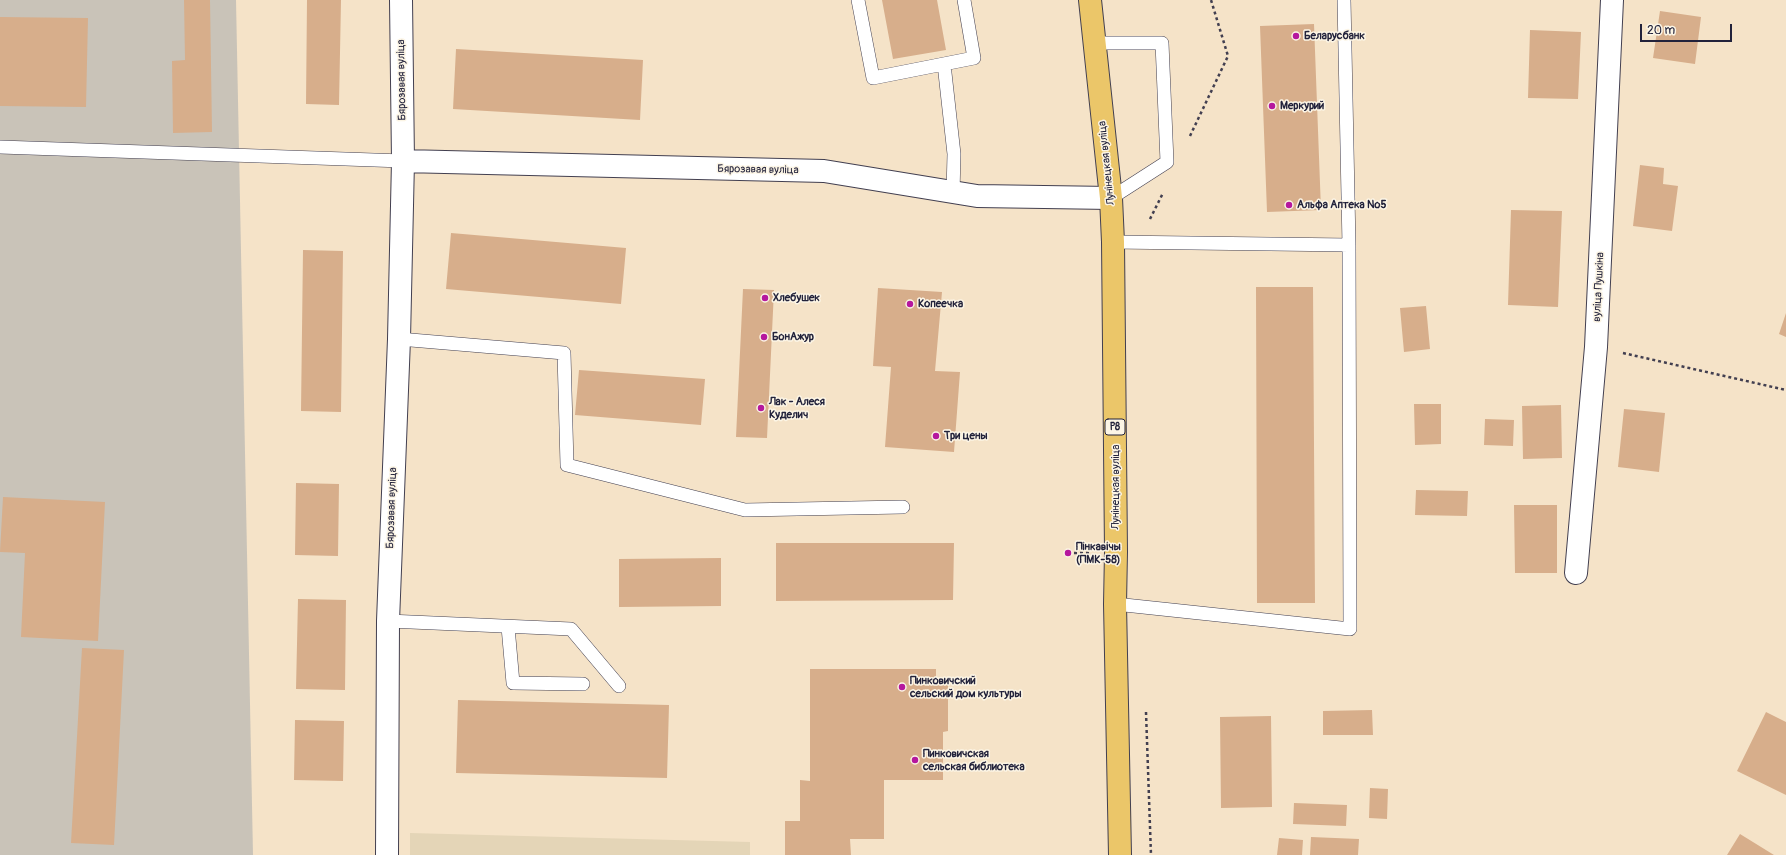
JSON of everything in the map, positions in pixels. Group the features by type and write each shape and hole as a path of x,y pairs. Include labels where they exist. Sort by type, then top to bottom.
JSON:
{"main road":[{"name":"Лунінецкая вуліца","path":"1090,0 1111,198 1113,242 1116,536 1115,604 1120,855"}],"street":[{"name":"Бярозавая вуліца","path":"387,855 388,621 399,339 403,161 401,0"},
{"name":"вуліца Пушкіна","path":"1576,573 1596,347 1612,0"},
{"name":"Бярозавая вуліца","path":"403,161 824,171 977,196 1111,198"}],"lane":[{"path":"858,0 873,78 974,58 964,0"},
{"path":"1115,604 1350,629 1349,245 1344,0"},
{"path":"1094,43 1162,43 1167,162 1111,198"},
{"path":"944,64 954,154 953,192"},
{"path":"0,148 403,161"},
{"path":"1113,242 1349,245"},
{"path":"399,339 564,353 567,465 745,510 903,507"},
{"path":"388,621 572,629 619,686"},
{"path":"508,626 513,683 583,684"}],"path":[{"path":"1187,142 1228,56 1211,0"},
{"path":"1139,242 1163,192"},
{"path":"1596,347 1786,390"}],"shaded area":[{"path":"0,0 236,0 253,855 0,855"},
{"path":"410,833 750,842 750,855 410,855"}],"building":[{"path":"184,0 210,0 212,132 173,133 172,61 185,60"},
{"path":"307,0 341,0 339,105 306,104"},
{"path":"882,0 937,0 946,50 893,59"},
{"path":"1660,11 1701,17 1695,64 1653,58"},
{"path":"0,17 88,18 86,107 0,106"},
{"path":"1314,24 1321,210 1267,212 1260,26"},
{"path":"1530,30 1581,32 1578,99 1528,98"},
{"path":"456,49 643,60 640,120 453,109"},
{"path":"1640,165 1664,168 1663,184 1678,186 1672,231 1633,226"},
{"path":"1511,210 1562,211 1558,307 1508,305"},
{"path":"451,233 626,248 621,304 446,289"},
{"path":"303,250 343,251 341,412 301,411"},
{"path":"1256,287 1313,287 1315,603 1257,603"},
{"path":"878,288 942,292 935,371 960,372 954,452 885,447 891,367 873,366"},
{"path":"743,289 774,290 767,438 736,437"},
{"path":"1426,306 1430,349 1404,352 1400,308"},
{"path":"1786,313 1786,337 1779,334"},
{"path":"579,370 705,379 701,425 575,415"},
{"path":"1414,404 1441,404 1441,444 1415,445"},
{"path":"1561,405 1562,458 1523,459 1522,406"},
{"path":"1624,409 1665,413 1659,472 1618,467"},
{"path":"1485,419 1514,420 1513,446 1484,445"},
{"path":"296,483 339,484 338,556 295,555"},
{"path":"1416,490 1468,491 1467,516 1415,515"},
{"path":"3,497 105,502 98,641 21,637 25,553 0,552"},
{"path":"1514,505 1557,505 1557,573 1515,573"},
{"path":"776,543 954,543 953,600 776,601"},
{"path":"721,558 721,606 619,607 619,559"},
{"path":"298,599 346,600 345,690 296,689"},
{"path":"82,648 124,650 114,845 71,843"},
{"path":"810,669 936,669 936,685 948,685 948,731 943,732 943,780 884,780 884,839 850,839 851,855 785,855 785,821 800,821 800,780 810,781"},
{"path":"458,700 669,705 667,778 456,773"},
{"path":"1372,710 1373,735 1323,735 1323,711"},
{"path":"1766,712 1786,722 1786,795 1737,771"},
{"path":"1271,716 1272,807 1221,808 1220,717"},
{"path":"295,720 344,721 343,781 294,780"},
{"path":"1370,788 1388,789 1387,819 1369,818"},
{"path":"1294,803 1347,805 1346,826 1293,824"},
{"path":"1740,834 1774,855 1727,855"},
{"path":"1311,837 1359,839 1358,855 1310,855"},
{"path":"1279,838 1303,840 1302,855 1277,855"}],"place":[{"name":"Беларусбанк","path":"1296,36"},
{"name":"Меркурий","path":"1272,106"},
{"name":"Альфа Аптека №5","path":"1289,205"},
{"name":"Хлебушек","path":"765,298"},
{"name":"Копеечка","path":"910,304"},
{"name":"БонАжур","path":"764,337"},
{"name":"Лак - Алеся Куделич","path":"761,408"},
{"name":"Три цены","path":"936,436"},
{"name":"Пінкавічы (ПМК-58)","path":"1068,553"},
{"name":"Пинковичский сельский дом культуры","path":"902,687"},
{"name":"Пинковичская сельская библиотека","path":"915,760"}]}
